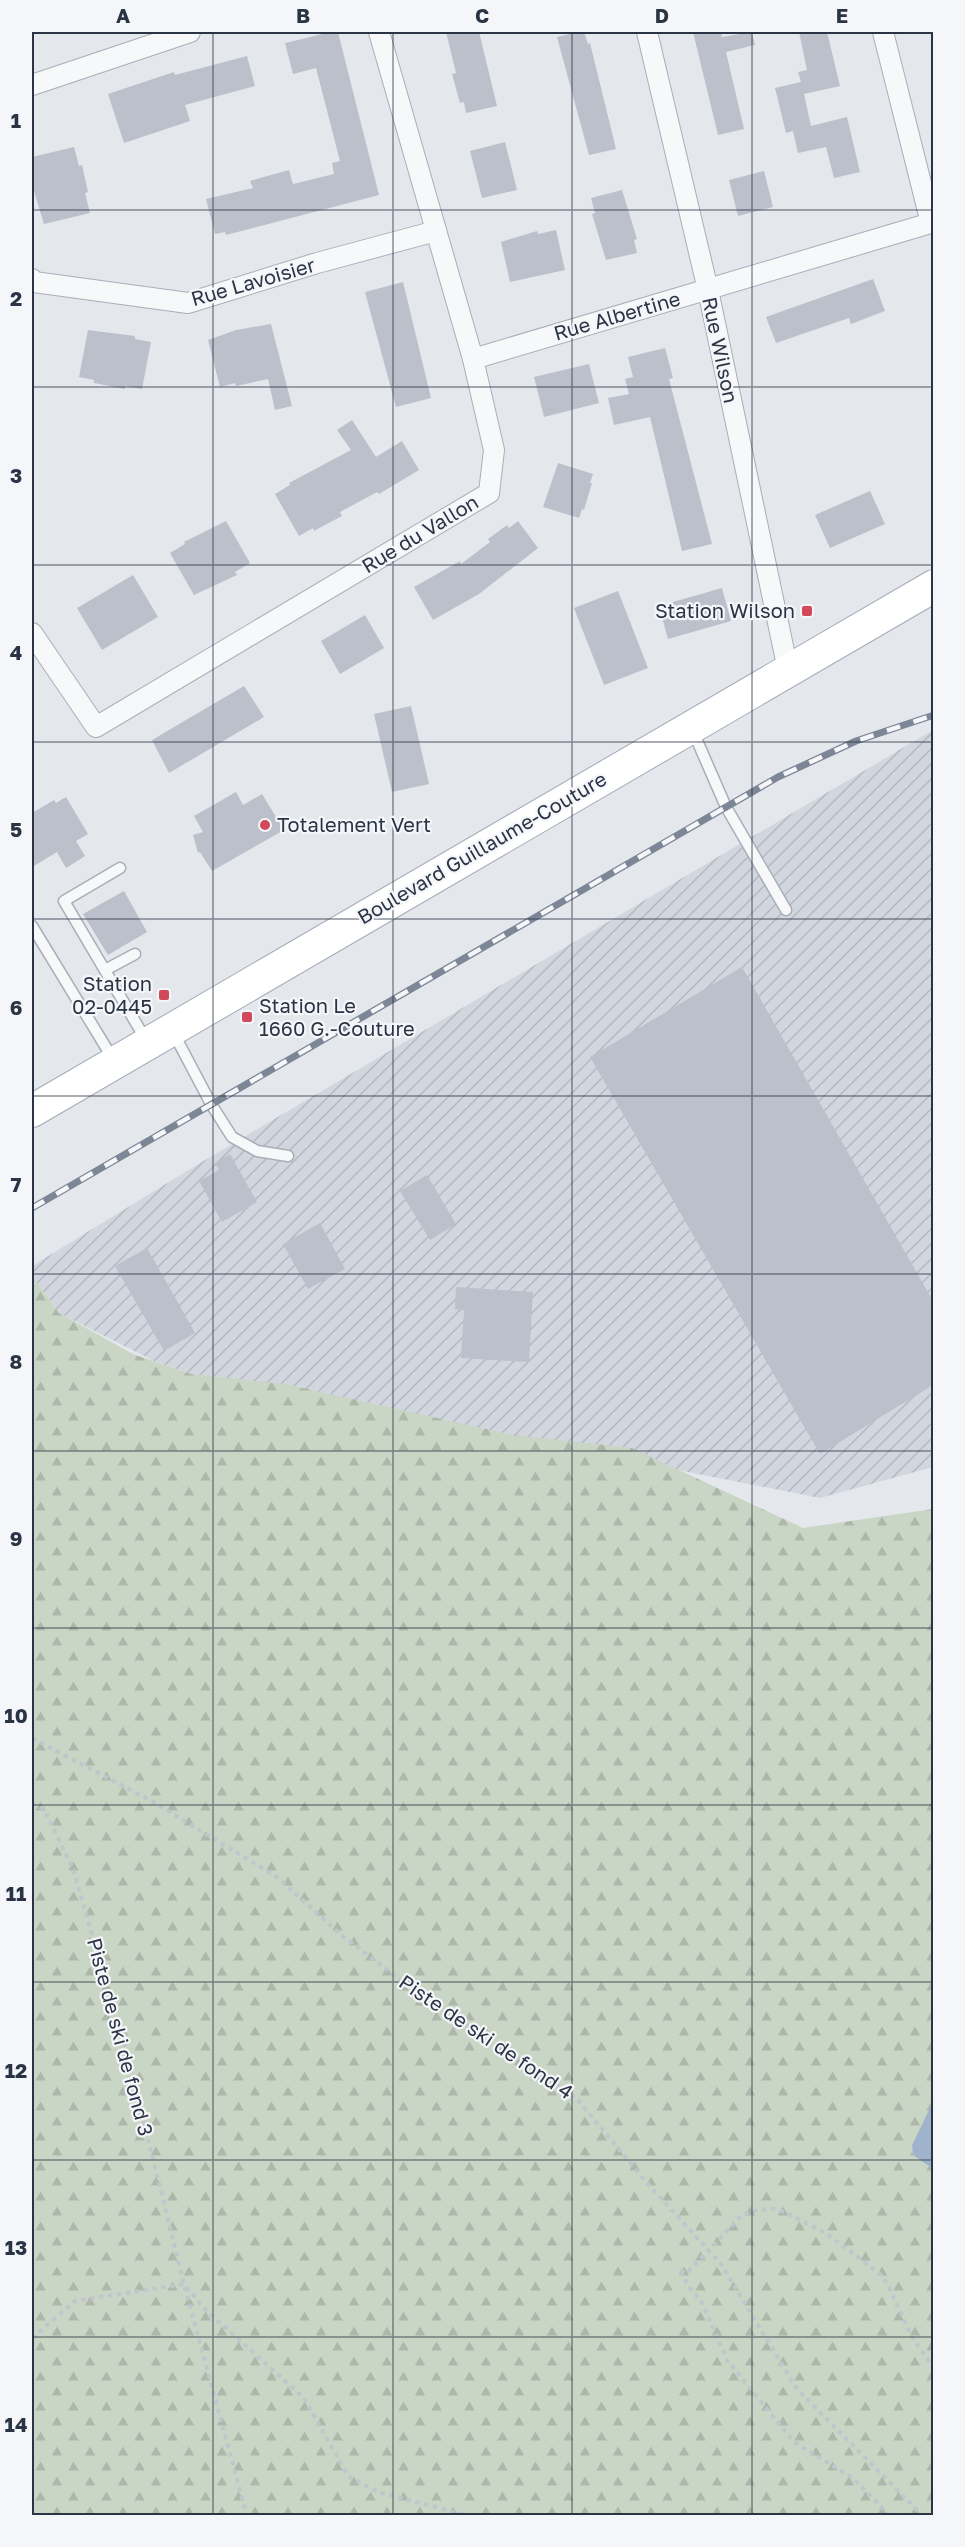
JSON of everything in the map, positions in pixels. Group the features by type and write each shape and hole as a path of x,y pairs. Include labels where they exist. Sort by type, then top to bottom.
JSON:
{"main road":[{"name":"Boulevard Guillaume-Couture","path":"32,1111 933,586"}],"street":[{"path":"32,85 190,32"},
{"name":"Rue du Vallon","path":"32,633 96,727 489,493 494,450 472,359 379,32"},
{"name":"Rue Wilson","path":"646,32 708,290 788,670"},
{"path":"883,32 932,223"},
{"name":"Rue Albertine","path":"472,359 932,223"},
{"name":"Rue Lavoisier","path":"32,279 34,282 188,303 317,263 436,231"}],"lane":[{"path":"691,726 726,807 786,910"},
{"path":"120,868 64,901 105,970 160,1036 211,1104 232,1137 257,1152 288,1156"},
{"path":"32,927 115,1062"},
{"path":"105,970 135,954"}],"path":[{"name":"Piste de ski de fond 4","path":"32,1738 155,1803 277,1877 340,1934 446,2014 507,2049 578,2100 646,2182 721,2264 797,2389 923,2516"},
{"name":"Piste de ski de fond 3","path":"32,1803 44,1809 73,1869 128,2058 184,2284 247,2516"},
{"path":"890,2516 853,2478 794,2442 727,2360 702,2303 680,2271 687,2273 743,2214 773,2209 785,2212 828,2234 879,2273 888,2285 912,2337 933,2369"},
{"path":"32,2337 75,2301 184,2284"},
{"name":"Piste de ski de fond 3","path":"184,2284 213,2316 304,2398 348,2476 378,2492 470,2516"}],"shaded area":[{"path":"933,730 933,1467 820,1498 191,1374 154,1361 59,1313 32,1276 32,1266 205,1160"}],"green space":[{"path":"32,1276 59,1313 133,1354 191,1374 285,1384 513,1435 632,1448 803,1528 933,1509 934,2102 912,2145 913,2155 933,2169 933,2515 32,2515"}],"water":[{"path":"933,2102 933,2169 913,2155 912,2145"}],"building":[{"path":"338,32 379,195 226,235 225,232 215,234 206,199 253,188 250,181 289,170 293,184 334,174 332,163 340,161 316,68 293,74 285,43"},
{"path":"446,32 479,32 497,106 466,113 464,102 460,103 452,74 456,73"},
{"path":"584,32 588,44 590,43 616,149 589,155 557,37"},
{"path":"693,32 721,32 722,37 752,32 755,45 726,52 744,129 718,135"},
{"path":"799,32 827,32 840,86 804,94 811,126 847,117 860,172 834,178 826,147 798,153 793,131 786,133 775,88 801,82 798,72 807,70"},
{"path":"247,56 255,86 185,105 190,121 124,143 108,94 174,72 175,75"},
{"path":"505,142 517,190 482,198 470,151"},
{"path":"74,147 79,166 82,165 90,213 44,224 32,185 32,157"},
{"path":"764,171 773,207 738,216 729,180"},
{"path":"622,190 637,239 634,240 637,253 606,260 592,214 595,213 591,198"},
{"path":"556,230 565,270 510,282 501,242 537,231 538,234"},
{"path":"873,279 885,311 851,324 849,318 776,343 766,317"},
{"path":"403,282 431,398 396,407 365,292"},
{"path":"271,324 292,406 275,410 268,379 220,387 208,340 236,330"},
{"path":"88,330 135,336 135,339 151,342 142,389 125,386 125,389 94,383 94,380 79,377"},
{"path":"665,348 673,378 669,379 712,544 682,551 650,417 614,425 608,398 629,394 625,379 633,377 628,357"},
{"path":"589,364 599,403 544,417 534,377"},
{"path":"352,420 376,457 402,441 419,470 379,494 377,492 340,512 342,516 299,536 275,494 290,485 289,483 351,450 337,430"},
{"path":"558,463 593,474 584,510 582,509 579,518 543,507"},
{"path":"870,491 885,524 830,548 815,515"},
{"path":"226,521 250,563 235,572 237,575 194,595 170,553 185,544 184,542"},
{"path":"518,521 538,548 479,594 433,620 414,587 460,561 461,564 490,542 488,539 507,525 509,528"},
{"path":"133,575 158,617 102,650 77,608"},
{"path":"722,588 731,621 668,639 659,606"},
{"path":"618,591 648,668 604,685 574,608"},
{"path":"365,615 384,648 340,674 321,641"},
{"path":"244,686 264,717 169,773 152,740"},
{"path":"411,706 429,784 392,792 374,714"},
{"path":"236,792 243,805 262,794 284,830 212,871 200,852 198,853 193,835 203,832 194,816"},
{"path":"66,797 88,834 76,841 85,856 66,868 57,852 32,867 32,813 54,800 56,803"},
{"path":"124,891 147,932 108,955 83,914"},
{"path":"742,967 933,1301 933,1385 820,1454 590,1057"},
{"path":"230,1154 257,1202 222,1222 199,1181 219,1170 215,1163"},
{"path":"427,1175 456,1224 430,1240 400,1191"},
{"path":"320,1223 345,1269 308,1289 283,1244"},
{"path":"147,1248 195,1333 164,1351 115,1266"},
{"path":"456,1287 533,1292 529,1362 461,1358 464,1310 455,1309"}],"railway":[{"path":"32,1208 778,777 856,741 934,715"}],"place":[{"name":"Station Wilson","path":"807,611"},
{"name":"Totalement Vert","path":"265,825"},
{"name":"Station 02-0445","path":"164,995"},
{"name":"Station Le 1660 G.-Couture","path":"247,1017"}]}
